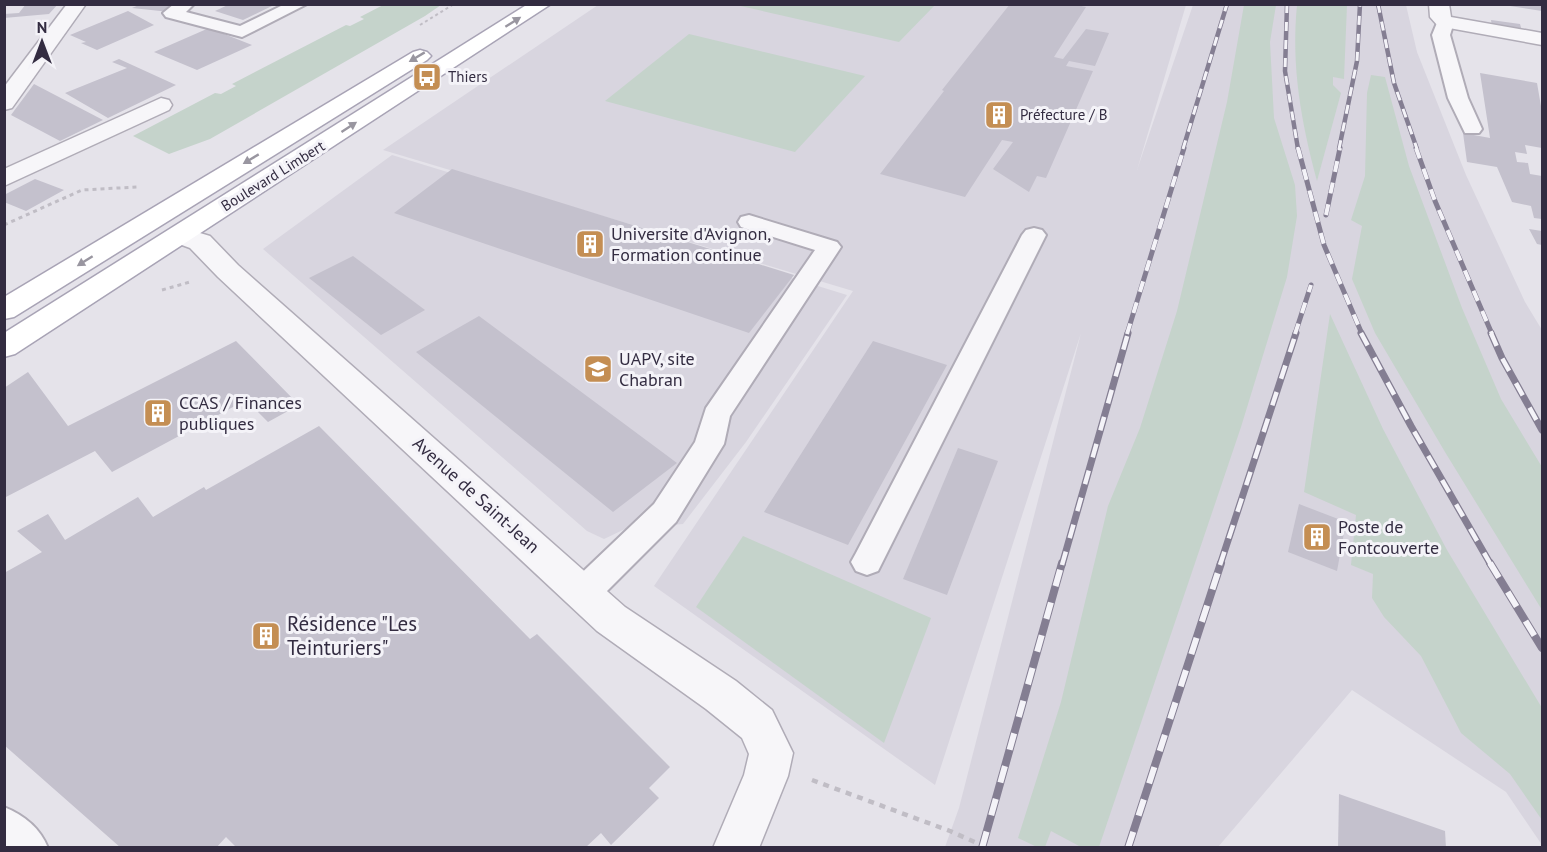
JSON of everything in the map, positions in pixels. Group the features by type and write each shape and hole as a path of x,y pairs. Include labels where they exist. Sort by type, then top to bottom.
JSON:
{"main road":[{"name":"Boulevard Limbert","path":"4,310 503,4"},
{"name":"Boulevard Limbert","path":"4,346 542,4"},
{"path":"294,133 324,143"}],"street":[{"path":"4,103 77,4"},
{"path":"1442,13 1542,39"},
{"path":"4,179 161,105"},
{"name":"Avenue de Saint-Jean","path":"180,234 200,242 228,271 611,619 721,695 757,724 771,753"},
{"path":"736,848 766,776 771,753"}],"lane":[{"path":"186,4 172,14 242,32 299,4"},
{"path":"1442,13 1442,35 1458,98 1472,129"},
{"path":"583,593 665,513 709,444 716,415 829,247 749,222"},
{"path":"867,562 1034,234"},
{"path":"4,827 28,848"}],"path":[{"path":"4,225 82,190 142,186"},
{"path":"771,753 813,781 950,831 988,848"}],"shaded area":[{"path":"385,4 441,5 210,139 169,154 133,136 215,93 221,94 236,86 232,84 346,25 350,26 364,19 360,17"},
{"path":"598,5 1186,5 1137,170 1193,5 1406,5 1417,52 1466,175 1525,302 1542,330 1542,845 1506,792 1352,690 1218,847 945,847 959,808 1081,333 935,785 654,586 853,291 383,150"},
{"path":"736,5 935,5 899,42"},
{"path":"1244,5 1276,5 1270,42 1274,118 1295,185 1297,216 1287,277 1241,427 1099,847 1081,847 1051,831 1045,847 1037,847 1018,838 1061,702 1108,506 1140,428 1177,311 1227,102"},
{"path":"1297,5 1347,5 1344,79 1333,77 1333,85 1341,93 1317,181 1306,137 1296,72"},
{"path":"689,34 865,76 795,152 605,101"},
{"path":"1371,75 1385,77 1409,166 1462,308 1501,399 1542,467 1542,610 1375,333 1352,279 1362,226 1351,220 1365,176 1367,93"},
{"name":"UAPV, site Chabran","path":"392,155 847,295 746,442 683,524 625,529 604,539 587,531 263,249"},
{"path":"1330,314 1383,429 1447,550 1542,708 1542,820 1510,774 1461,733 1421,656 1384,617 1372,598 1373,574 1351,565 1356,515 1304,492"},
{"path":"743,536 931,618 884,743 696,607"}],"building":[{"path":"26,4 58,4 49,14 4,18 4,14 19,13"},
{"path":"230,4 276,4 243,20 215,11"},
{"name":"Préfecture / B","path":"1010,4 1072,4 1086,7 1054,57 1063,59 1086,29 1109,33 1095,66 1069,61 1066,66 1093,71 1046,178 1037,176 1029,192 993,169 1013,142 1002,140 965,197 880,174 944,91 942,90"},
{"path":"1510,4 1542,4 1542,11 1510,6"},
{"path":"139,5 182,5 170,12 132,8"},
{"path":"128,11 154,25 97,50 70,35"},
{"path":"1491,20 1520,24 1522,31 1492,26"},
{"path":"209,28 252,45 197,70 154,52"},
{"path":"119,59 176,85 108,118 65,93 127,68 112,62"},
{"path":"1480,73 1537,83 1542,112 1542,148 1525,145 1527,154 1515,152 1517,162 1528,163 1530,174 1542,176 1542,219 1534,218 1531,206 1512,202 1497,167 1467,162 1463,133 1490,138"},
{"path":"34,84 103,120 60,141 11,115"},
{"name":"Universite d'Avignon, Formation continue","path":"452,169 794,275 749,333 394,213"},
{"path":"35,179 64,190 26,211 4,202 4,195"},
{"path":"1529,229 1542,231 1542,245 1537,244"},
{"path":"353,256 425,310 381,335 309,278"},
{"path":"479,316 677,463 613,512 416,352"},
{"name":"CCAS / Finances publiques","path":"236,341 299,405 268,422 246,400 112,472 95,451 4,498 4,388 28,372 68,426"},
{"path":"873,341 947,365 848,545 764,512"},
{"name":"Résidence \"Les Teinturiers\"","path":"319,426 530,639 537,634 670,767 649,788 659,798 611,845 601,833 585,848 237,848 226,837 216,848 121,848 4,745 4,573 42,552 17,531 48,514 65,540 138,497 153,517 204,487 206,490"},
{"path":"958,448 998,461 947,595 903,579"},
{"name":"Poste de Fontcouverte","path":"1299,504 1346,522 1337,571 1288,552"},
{"path":"1339,794 1445,831 1446,848 1338,848"}],"railway":[{"path":"1183,149 1227,4"},
{"path":"1287,4 1285,71 1298,149"},
{"path":"1339,149 1357,61 1360,4"},
{"path":"1378,4 1394,83 1417,149"},
{"path":"1127,334 1184,148"},
{"path":"1298,148 1324,245 1362,334"},
{"path":"1326,215 1340,148"},
{"path":"1416,148 1435,201 1492,334"},
{"path":"1295,334 1311,285"},
{"path":"1062,565 1128,333"},
{"path":"1220,565 1296,333"},
{"path":"1361,333 1411,426 1491,565"},
{"path":"1491,333 1502,358 1542,430"},
{"path":"982,848 1062,563"},
{"path":"1128,848 1221,563"},
{"path":"1490,563 1542,648"}],"place":[{"name":"Thiers","path":"427,77"},
{"name":"Préfecture / B","path":"999,115"},
{"name":"Universite d'Avignon, Formation continue","path":"590,244"},
{"name":"UAPV, site Chabran","path":"598,369"},
{"name":"CCAS / Finances publiques","path":"158,413"},
{"name":"Poste de Fontcouverte","path":"1317,537"},
{"name":"Résidence \"Les Teinturiers\"","path":"266,636"}]}
